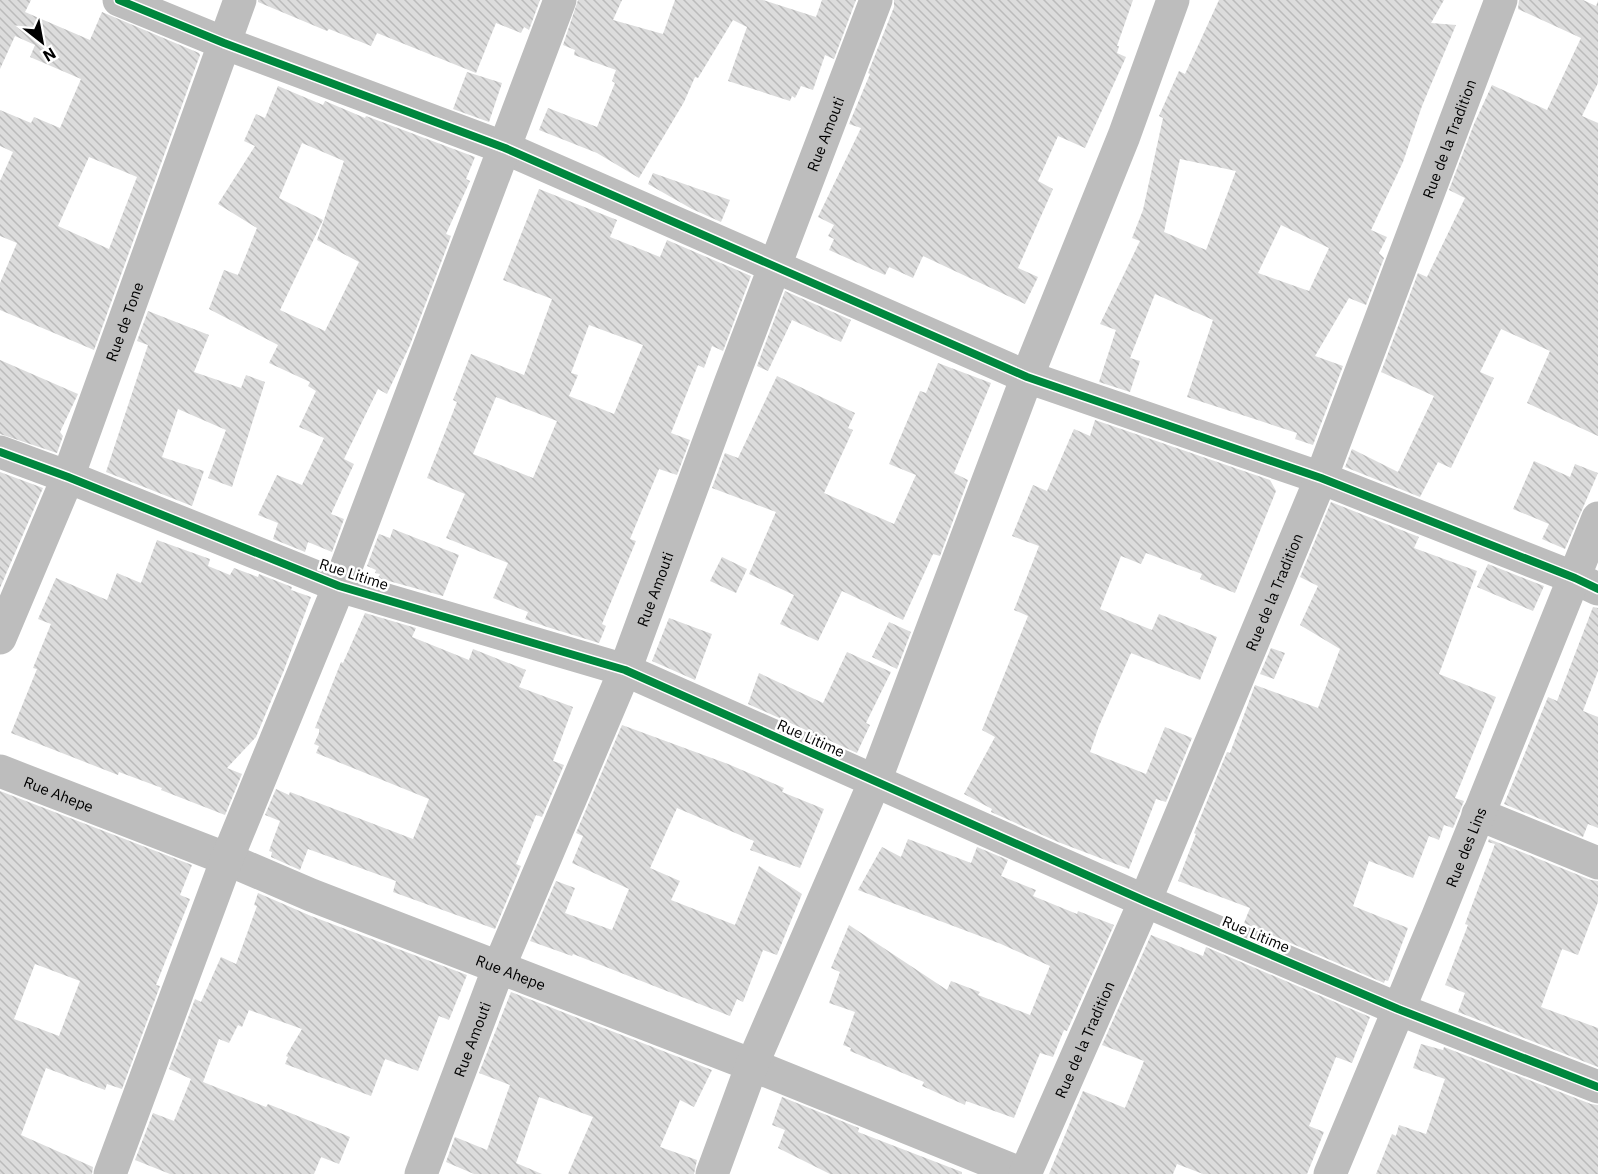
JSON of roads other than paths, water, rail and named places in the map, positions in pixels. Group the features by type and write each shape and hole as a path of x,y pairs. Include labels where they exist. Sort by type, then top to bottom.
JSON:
{"street":[{"path":"118,0 224,43 505,147 1027,377 1321,478 1587,584"},
{"name":"Rue de Tone","path":"0,638 68,477 240,0"},
{"path":"110,1174 226,859 339,586 560,0"},
{"name":"Rue Amouti","path":"421,1174 499,967 625,669 730,384 876,0"},
{"path":"712,1174 752,1065 874,781 1027,377 1124,136 1173,0"},
{"name":"Rue de la Tradition","path":"1024,1174 1145,902 1321,478 1501,0"},
{"name":"Rue Litime","path":"0,452 339,586 625,669 1145,902 1398,1009 1598,1087"},
{"name":"Rue des Lins","path":"1330,1174 1478,814 1587,584 1598,518"},
{"name":"Rue Ahepe","path":"0,771 226,859 311,895 752,1065 1024,1174"},
{"path":"1478,814 1598,863"}]}
